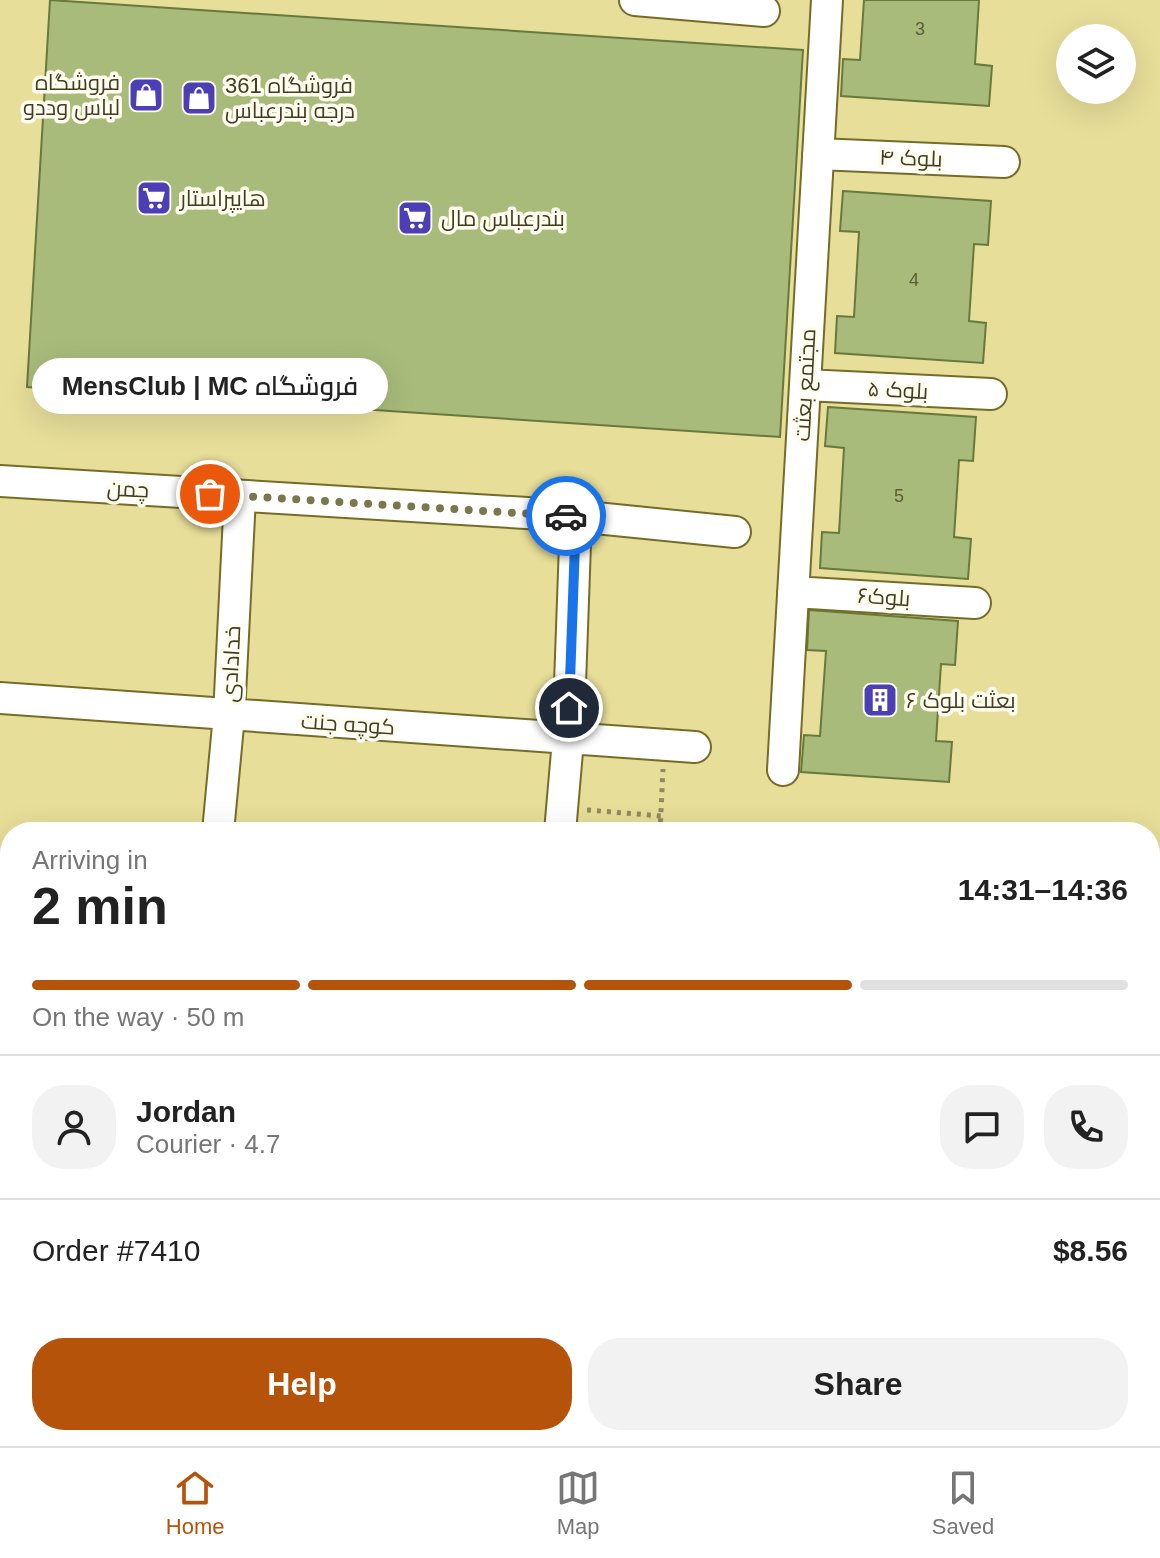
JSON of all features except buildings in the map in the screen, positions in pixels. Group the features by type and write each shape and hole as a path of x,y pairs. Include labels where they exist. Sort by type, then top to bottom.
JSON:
{"street":[{"path":"635,0 764,11"},
{"name":"مجتمع بعثت","path":"783,770 827,0"},
{"name":"بلوک ۴","path":"818,154 1004,162"},
{"name":"بلوک ۵","path":"805,385 991,394"},
{"name":"چمن","path":"0,481 576,516 735,532"},
{"name":"خدادادی","path":"219,822 229,715 240,496"},
{"path":"561,820 568,740 576,516"},
{"name":"بلوک۶","path":"793,592 975,603"},
{"name":"کوچه جنت","path":"0,698 695,747"}],"path":[{"path":"661,822 664,745"},
{"path":"561,820 661,816"}],"way so far":[{"path":"210,494 566,516"}],"place":[{"name":"فروشگاه لباس وددو","path":"146,95"},
{"name":"فروشگاه 361 درجه بندرعباس","path":"199,98"},
{"name":"هایپراستار","path":"154,198"},
{"name":"بندرعباس مال","path":"415,218"},
{"name":"MensClub | MC فروشگاه","path":"210,494"},
{"name":"بعثت بلوک ۶","path":"880,700"}],"route":[{"path":"566,516 576,516 569,708"}]}
